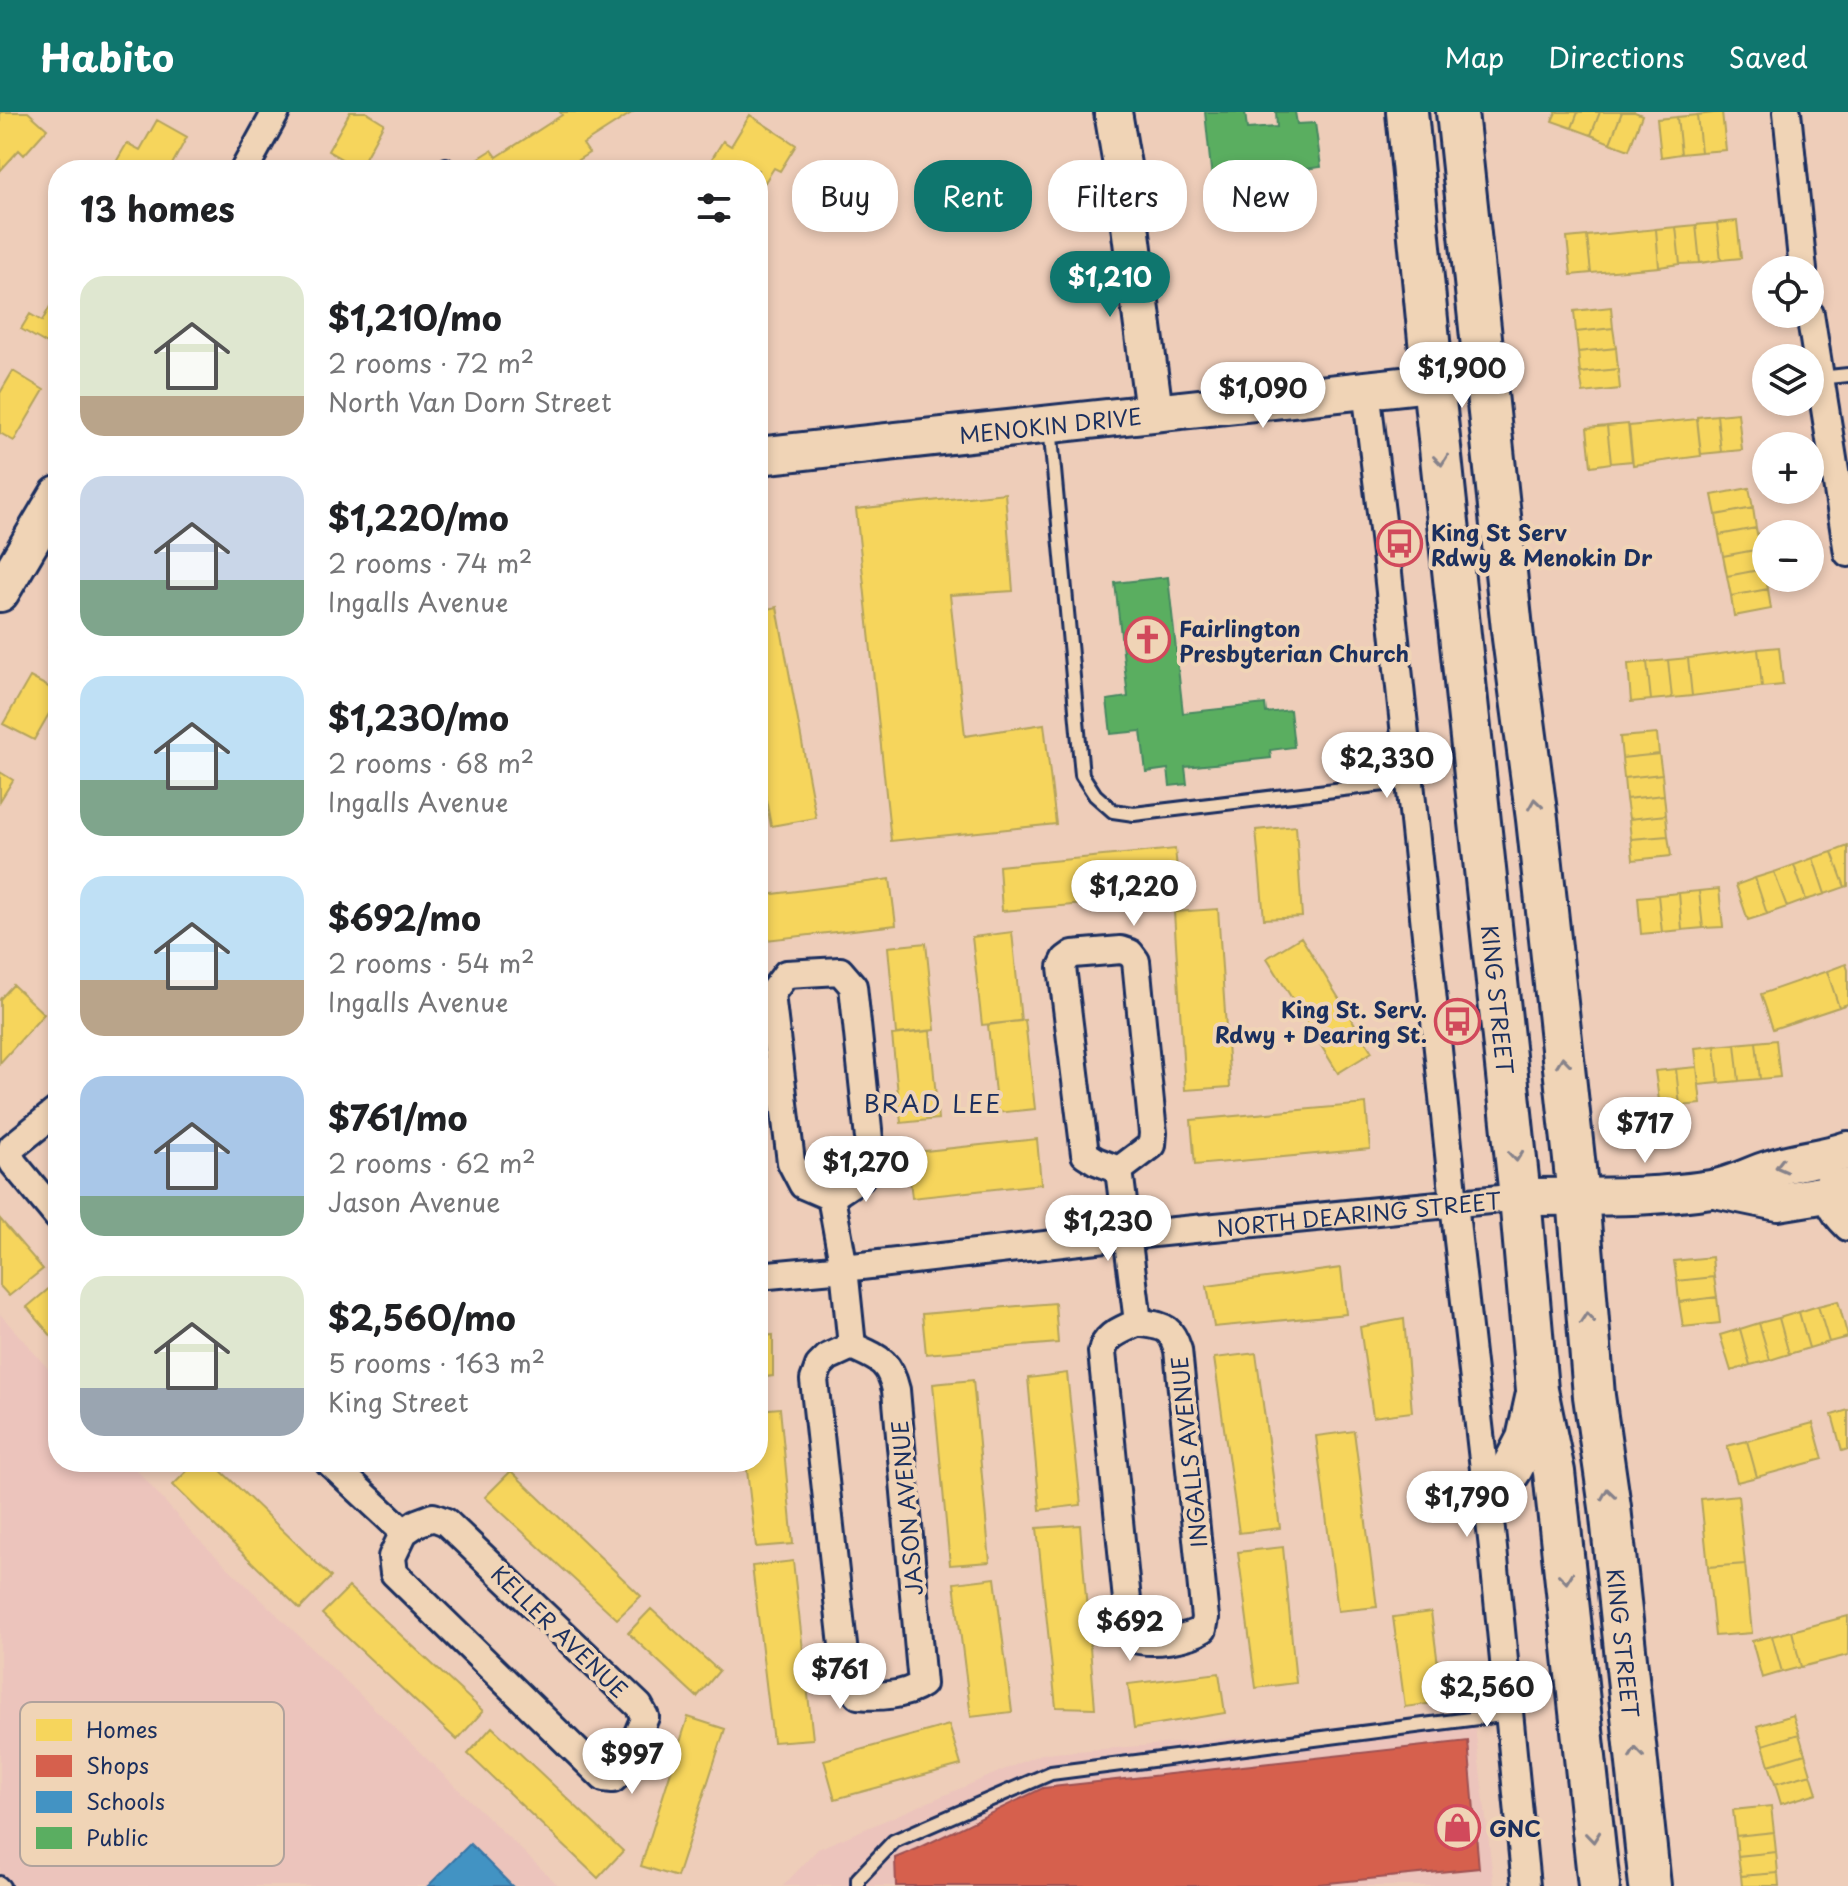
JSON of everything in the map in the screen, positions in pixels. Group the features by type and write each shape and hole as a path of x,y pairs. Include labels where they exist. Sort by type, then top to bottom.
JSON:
{"main road":[{"name":"KING STREET","path":"1407,112 1520,1197 1537,1390 1554,1472 1599,1886"},
{"name":"KING STREET","path":"1457,112 1513,638 1537,819 1578,1196 1594,1396 1610,1507 1650,1886"},
{"path":"1488,1504 1527,1439 1537,1390"}],"street":[{"path":"250,160 276,112"},
{"path":"1113,112 1154,412"},
{"path":"1787,112 1802,256"},
{"name":"MENOKIN DRIVE","path":"768,455 1485,377"},
{"path":"1366,389 1488,1504 1526,1886"},
{"path":"1824,408 1848,553"},
{"path":"0,593 48,512"},
{"path":"1121,950 1130,953 1136,961 1153,1133 1152,1145 1119,1170 1085,1154 1062,967 1073,954 1121,950"},
{"path":"840,971 853,986 871,1158 861,1177 831,1197 803,1185 791,1162 771,994 786,974 840,971"},
{"path":"48,1118 12,1147 10,1157 48,1205"},
{"path":"1715,1189 1773,1168 1841,1152 1835,1213 1848,1227"},
{"path":"1119,1170 1138,1322"},
{"path":"1715,1189 1778,1202 1838,1191"},
{"name":"NORTH DEARING STREET","path":"768,1275 1520,1197 1630,1197 1715,1189"},
{"path":"831,1197 844,1268 852,1346"},
{"name":"INGALLS AVENUE","path":"1138,1322 1165,1328 1173,1335 1178,1350 1205,1618 1203,1629 1194,1635 1145,1642 1135,1639 1130,1630 1102,1352 1103,1343 1111,1335 1138,1322"},
{"name":"JASON AVENUE","path":"852,1346 880,1359 892,1372 896,1390 922,1684 913,1690 873,1696 858,1695 847,1682 814,1380 819,1366 828,1357 852,1346"},
{"path":"340,1472 404,1532"},
{"name":"KELLER AVENUE","path":"433,1517 446,1522 639,1706 645,1717 622,1771 613,1779 604,1778 394,1573 392,1557 404,1532 433,1517"}],"lane":[{"path":"1824,377 1848,375"},
{"path":"1050,424 1082,775 1095,795 1113,811 1134,814 1410,781"},
{"path":"858,1886 858,1879 894,1841 1051,1773 1510,1714"}],"shaded area":[{"path":"0,1314 48,1369 48,1472 139,1472 194,1535 559,1886 0,1886"},
{"path":"1474,1719 1494,1886 783,1886 818,1849 1041,1754"}],"building: Homes":[{"path":"0,112 28,112 47,129 24,155 19,150 0,171"},
{"path":"350,112 366,112 384,123 364,160 344,160 328,151"},
{"path":"560,112 633,112 583,144 589,153 578,160 476,160 492,150 497,157 562,115"},
{"path":"1556,112 1578,112 1572,128 1552,121"},
{"path":"1578,112 1600,112 1591,135 1572,128"},
{"path":"1600,112 1622,112 1610,143 1591,135"},
{"path":"1622,112 1642,115 1629,150 1610,143"},
{"path":"1722,112 1726,150 1701,152 1697,115"},
{"path":"750,115 796,145 780,171 774,168 768,177 768,160 711,160 723,141 731,146"},
{"path":"1697,115 1701,152 1681,154 1677,117"},
{"path":"1677,117 1681,154 1661,157 1657,119"},
{"path":"157,120 187,137 174,160 117,160 127,143 140,150"},
{"path":"1737,221 1741,258 1721,260 1717,223"},
{"path":"1717,223 1721,260 1700,263 1696,225"},
{"path":"1696,225 1700,263 1680,264 1676,227"},
{"path":"1676,227 1680,264 1659,267 1656,229"},
{"path":"1656,229 1659,267 1591,273 1587,236"},
{"path":"1587,236 1591,273 1571,275 1567,238"},
{"path":"1611,307 1613,328 1576,332 1574,311"},
{"path":"48,310 48,344 21,329 30,314 42,321"},
{"path":"1613,328 1616,348 1578,352 1576,332"},
{"path":"1616,348 1618,369 1580,373 1578,352"},
{"path":"1618,369 1620,389 1583,393 1580,373"},
{"path":"13,371 44,390 14,441 0,433 0,393"},
{"path":"1738,413 1742,450 1721,452 1717,415"},
{"path":"1717,415 1721,452 1701,454 1697,417"},
{"path":"1697,419 1701,456 1633,465 1629,426"},
{"path":"1628,424 1632,461 1611,463 1607,426"},
{"path":"1607,426 1611,463 1591,466 1587,428"},
{"path":"1749,488 1753,508 1716,515 1712,495"},
{"path":"1005,493 1013,591 950,595 965,736 1044,724 1056,824 891,841 856,509"},
{"path":"1753,508 1755,520 1752,520 1752,529 1719,535 1716,515"},
{"path":"1752,529 1752,551 1723,556 1719,535"},
{"path":"1752,551 1752,571 1727,576 1723,556"},
{"path":"1752,571 1752,592 1731,596 1727,576"},
{"path":"1768,592 1771,609 1734,616 1731,596"},
{"path":"777,607 816,818 771,826 768,810 768,609"},
{"path":"1779,647 1783,685 1762,687 1758,649"},
{"path":"1758,649 1762,687 1692,696 1688,658"},
{"path":"1688,658 1692,696 1672,698 1668,660"},
{"path":"1668,660 1672,698 1651,700 1647,662"},
{"path":"1647,662 1651,700 1631,702 1628,664"},
{"path":"30,677 48,687 48,716 34,740 3,724"},
{"path":"1657,734 1659,754 1622,758 1620,737"},
{"path":"1659,754 1662,774 1624,778 1622,758"},
{"path":"0,772 13,780 0,801"},
{"path":"1662,774 1664,795 1626,799 1624,778"},
{"path":"1664,795 1666,815 1629,819 1626,799"},
{"path":"1666,815 1668,836 1631,839 1629,819"},
{"path":"1296,826 1302,917 1264,919 1256,830"},
{"path":"1668,836 1671,856 1633,860 1631,839"},
{"path":"1848,846 1848,886 1845,887 1832,852"},
{"path":"1175,849 1180,896 1002,911 999,866"},
{"path":"1832,852 1845,887 1825,894 1813,858"},
{"path":"1813,858 1825,894 1806,900 1794,865"},
{"path":"1794,865 1806,900 1787,907 1774,872"},
{"path":"1774,872 1787,907 1767,914 1755,878"},
{"path":"1755,878 1767,914 1748,920 1736,885"},
{"path":"890,879 896,925 768,940 768,895"},
{"path":"1719,889 1723,927 1703,928 1699,891"},
{"path":"1699,891 1703,928 1682,930 1679,893"},
{"path":"1679,893 1682,930 1662,932 1658,895"},
{"path":"1658,895 1662,932 1641,934 1638,897"},
{"path":"1218,909 1230,1087 1185,1090 1174,912"},
{"path":"1012,932 1021,1021 982,1025 972,937"},
{"path":"1301,937 1372,1052 1338,1073 1267,958"},
{"path":"926,943 935,1030 896,1034 888,947"},
{"path":"1846,964 1848,1004 1839,1007 1827,971"},
{"path":"1827,971 1839,1007 1773,1029 1761,994"},
{"path":"13,985 44,1014 0,1063 0,999"},
{"path":"1025,1020 1035,1109 997,1113 988,1025"},
{"path":"930,1031 938,1119 901,1123 892,1035"},
{"path":"1776,1040 1780,1077 1760,1079 1756,1042"},
{"path":"1756,1042 1760,1079 1739,1081 1735,1044"},
{"path":"1735,1044 1739,1081 1719,1083 1715,1046"},
{"path":"1715,1046 1719,1083 1699,1085 1695,1048"},
{"path":"1697,1067 1701,1104 1680,1106 1676,1069"},
{"path":"1676,1069 1680,1106 1660,1108 1655,1071"},
{"path":"1366,1104 1370,1149 1195,1165 1191,1120"},
{"path":"1037,1139 1041,1184 912,1198 907,1153"},
{"path":"0,1219 43,1269 9,1296 0,1286"},
{"path":"1712,1257 1714,1277 1677,1281 1674,1261"},
{"path":"1341,1268 1346,1314 1214,1327 1207,1286"},
{"path":"1714,1277 1717,1297 1679,1302 1677,1281"},
{"path":"48,1289 48,1332 27,1307"},
{"path":"1717,1297 1720,1323 1683,1327 1679,1302"},
{"path":"1838,1301 1848,1337 1829,1342 1818,1306"},
{"path":"1055,1303 1058,1343 926,1354 922,1314"},
{"path":"1818,1306 1829,1342 1809,1348 1799,1312"},
{"path":"1799,1312 1809,1348 1789,1354 1779,1318"},
{"path":"1779,1318 1789,1354 1770,1360 1759,1323"},
{"path":"1404,1319 1412,1412 1373,1417 1360,1327"},
{"path":"1759,1323 1770,1360 1750,1365 1740,1329"},
{"path":"1740,1329 1750,1365 1731,1371 1720,1335"},
{"path":"773,1335 773,1376 768,1377 768,1336"},
{"path":"1256,1353 1280,1528 1239,1533 1214,1358"},
{"path":"1067,1373 1081,1505 1040,1510 1028,1378"},
{"path":"973,1380 990,1562 950,1565 933,1384"},
{"path":"780,1408 793,1544 756,1547 747,1472 768,1472 768,1409"},
{"path":"1848,1410 1848,1449 1842,1451 1832,1415"},
{"path":"1813,1423 1823,1459 1757,1477 1747,1441"},
{"path":"1354,1431 1377,1607 1338,1611 1316,1436"},
{"path":"1747,1441 1757,1477 1737,1482 1727,1446"},
{"path":"186,1472 222,1472 331,1577 300,1609 173,1485"},
{"path":"512,1472 641,1596 617,1619 485,1497"},
{"path":"1738,1495 1745,1564 1708,1567 1701,1499"},
{"path":"1080,1525 1095,1708 1056,1707 1037,1528"},
{"path":"1283,1547 1296,1683 1256,1688 1238,1552"},
{"path":"793,1561 813,1739 773,1742 752,1566"},
{"path":"1745,1564 1752,1633 1715,1636 1708,1567"},
{"path":"995,1578 1012,1712 971,1717 954,1583"},
{"path":"349,1587 483,1711 457,1740 322,1614"},
{"path":"651,1609 719,1671 697,1697 628,1633"},
{"path":"1431,1612 1443,1702 1405,1707 1393,1617"},
{"path":"1848,1616 1848,1655 1801,1667 1792,1631"},
{"path":"1792,1631 1801,1667 1782,1672 1772,1636"},
{"path":"1772,1636 1782,1672 1762,1678 1752,1641"},
{"path":"1219,1673 1225,1713 1134,1728 1128,1684"},
{"path":"1793,1715 1799,1734 1763,1745 1757,1726"},
{"path":"688,1717 725,1729 677,1877 641,1866"},
{"path":"949,1725 961,1765 835,1799 824,1760"},
{"path":"492,1727 623,1851 598,1878 468,1754"},
{"path":"1799,1734 1805,1754 1769,1765 1763,1745"},
{"path":"1805,1754 1811,1774 1775,1784 1769,1765"},
{"path":"1811,1774 1817,1793 1781,1804 1775,1784"},
{"path":"1771,1806 1774,1832 1736,1836 1733,1810"},
{"path":"1774,1832 1776,1852 1738,1856 1736,1836"},
{"path":"1776,1852 1778,1873 1741,1876 1738,1856"},
{"path":"1778,1873 1779,1886 1742,1886 1741,1876"}],"building: Shops":[{"path":"1468,1741 1479,1868 1298,1886 896,1886 895,1858 1043,1788"}],"building: Schools":[{"path":"470,1844 512,1886 428,1886"}],"building: Public":[{"path":"1205,112 1245,112 1247,129 1277,127 1276,112 1295,112 1297,124 1315,123 1321,167 1317,167 1317,160 1210,160"},
{"name":"Fairlington Presbyterian Church","path":"1168,577 1183,713 1265,704 1266,713 1290,710 1294,747 1270,750 1271,758 1185,767 1187,784 1170,786 1168,769 1146,772 1141,731 1111,734 1107,700 1128,697 1115,583"}],"place":[{"name":"King St Serv Rdwy & Menokin Dr","path":"1400,544"},
{"name":"Fairlington Presbyterian Church","path":"1148,640"},
{"name":"King St. Serv. Rdwy + Dearing St.","path":"1458,1021"},
{"name":"GNC","path":"1458,1827"}],"district":[{"name":"BRAD LEE","path":"933,1103"}]}
